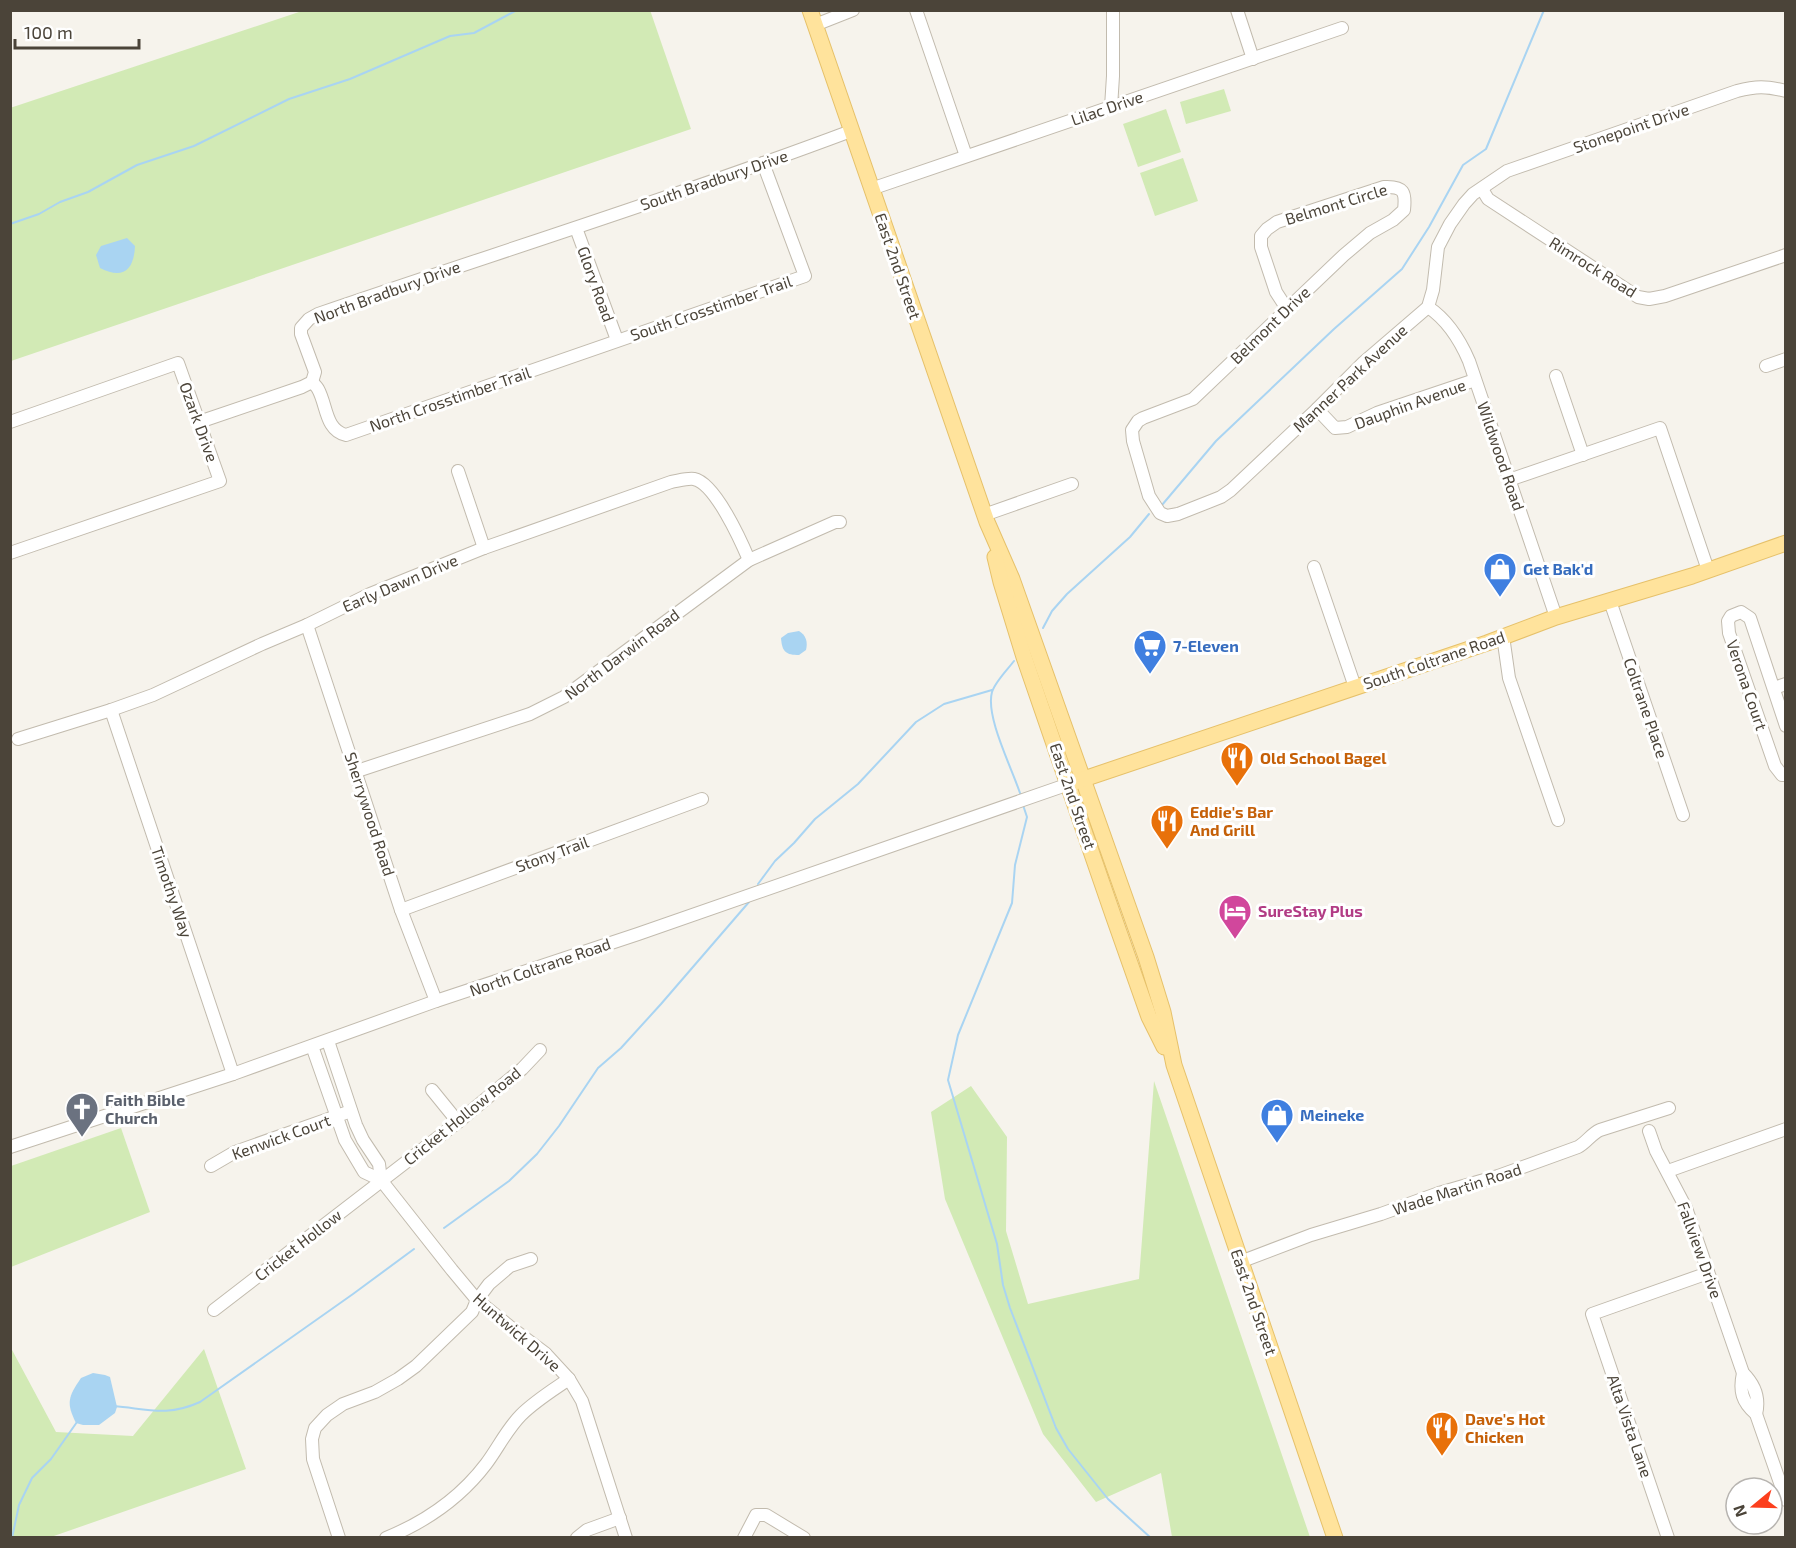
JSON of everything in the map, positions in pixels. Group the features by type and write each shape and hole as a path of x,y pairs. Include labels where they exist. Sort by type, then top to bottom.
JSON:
{"main road":[{"name":"East 2nd Street","path":"812,18 986,518 1001,582 1024,657 1146,957 1163,1012 1174,1065 1335,1538"},
{"name":"South Coltrane Road","path":"1076,782 1556,617 1708,570 1785,543"},
{"name":"East 2nd Street","path":"1076,782 1113,915 1149,1017 1174,1065"},
{"path":"1113,915 1138,954 1146,957"}],"street":[{"path":"812,18 853,10"},
{"path":"916,10 966,156"},
{"path":"1111,107 1113,10"},
{"path":"1237,10 1253,58"},
{"name":"Lilac Drive","path":"872,189 1342,28"},
{"name":"Stonepoint Drive","path":"1482,189 1494,178 1507,171 1737,91 1768,86 1785,91"},
{"name":"South Bradbury Drive","path":"576,228 851,131"},
{"name":"South Crosstimber Trail","path":"617,340 805,276 763,163"},
{"name":"Belmont Circle","path":"1287,309 1276,292 1261,247 1261,236 1267,229 1277,222 1384,187 1395,186 1402,189 1405,196 1404,210"},
{"path":"1428,306 1433,290 1438,247 1464,204 1473,194 1482,189"},
{"name":"Rimrock Road","path":"1482,189 1488,200 1638,297 1665,296 1785,255"},
{"name":"Belmont Drive","path":"1160,513 1149,496 1132,441 1132,430 1138,421 1193,399 1370,233 1393,220 1404,210"},
{"name":"Glory Road","path":"576,228 617,340"},
{"name":"North Bradbury Drive","path":"312,382 315,372 301,334 301,328 309,319 493,254 576,228"},
{"name":"Wildwood Road","path":"1428,306 1442,316 1464,350 1556,617"},
{"name":"Manner Park Avenue","path":"1160,513 1167,516 1178,514 1221,497 1317,409 1364,362 1428,306"},
{"name":"North Crosstimber Trail","path":"312,382 318,390 332,427 340,434 346,435 617,340"},
{"path":"1766,366 1785,359"},
{"name":"Ozark Drive","path":"10,422 178,363 220,482 10,553"},
{"path":"1556,376 1583,454"},
{"name":"Dauphin Avenue","path":"1317,409 1335,428 1347,427 1377,413 1475,380"},
{"path":"199,422 312,382"},
{"path":"1509,480 1660,428 1708,570"},
{"path":"458,471 484,548"},
{"name":"Early Dawn Drive","path":"18,739 111,710 153,694 370,594 484,548 670,482 695,479 705,485 724,509 749,560"},
{"path":"986,518 1072,484"},
{"name":"North Darwin Road","path":"357,771 530,714 564,697 749,560 840,522"},
{"path":"1314,567 1355,687"},
{"name":"Coltrane Place","path":"1610,601 1683,815"},
{"name":"Verona Court","path":"1785,726 1780,686 1750,618 1741,612 1733,614 1728,621 1729,633 1775,766 1782,775 1785,775"},
{"name":"Sherrywood Road","path":"307,625 401,910 436,1001"},
{"path":"1503,636 1509,678 1558,820"},
{"name":"Timothy Way","path":"111,710 233,1074"},
{"name":"North Coltrane Road","path":"10,1147 233,1074 436,1001 1076,782"},
{"name":"Stony Trail","path":"401,910 702,799"},
{"name":"Huntwick Drive","path":"328,1041 363,1140 379,1164 381,1180"},
{"name":"Huntwick Drive","path":"312,1046 345,1140 364,1172 381,1180 477,1300 545,1353 569,1379 582,1401 626,1538"},
{"name":"Cricket Hollow Road","path":"381,1180 458,1122 522,1069 540,1050"},
{"path":"432,1090 458,1122"},
{"name":"Wade Martin Road","path":"1240,1262 1311,1235 1498,1176 1584,1144 1594,1132 1669,1108"},
{"name":"Kenwick Court","path":"211,1166 235,1152 351,1111"},
{"name":"Fallview Drive","path":"1649,1131 1656,1151 1686,1208 1743,1373 1752,1382 1759,1402 1756,1414 1785,1500"},
{"path":"1668,1171 1785,1131"},
{"name":"Cricket Hollow","path":"214,1310 381,1180"},
{"path":"339,1538 313,1459 312,1439 315,1428 327,1415 343,1404 375,1392 398,1380 416,1366 472,1312 477,1300 489,1284 510,1266 531,1259"},
{"name":"Alta Vista Lane","path":"1668,1538 1592,1314 1708,1273"},
{"path":"386,1538 427,1518 455,1497 476,1477 522,1413 569,1379"},
{"path":"744,1538 756,1515 766,1515 804,1538"},
{"path":"577,1538 587,1530 620,1518"}],"green space":[{"path":"650,10 691,129 11,361 10,108 302,11"},
{"path":"1224,89 1231,111 1186,124 1180,102"},
{"path":"1166,109 1181,152 1138,167 1123,124"},
{"path":"1183,158 1198,201 1155,216 1140,173"},
{"path":"1154,1081 1310,1537 1172,1537 1161,1473 1096,1502 1043,1434 945,1199 931,1112 971,1086 1007,1137 1006,1231 1028,1304 1139,1279"},
{"path":"121,1128 150,1212 11,1267 11,1166"},
{"path":"11,1348 56,1432 133,1436 204,1349 246,1469 51,1537 11,1537"}],"water":[{"path":"127,238 135,246 130,267 121,273 100,268 96,255 101,246"},
{"path":"799,631 806,639 806,650 799,655 788,653 782,647 781,638 788,633"},
{"path":"93,1373 110,1377 117,1407 115,1413 99,1425 83,1425 76,1423 70,1400 81,1378"}],"waterway":[{"path":"10,224 88,192 137,165 194,146 289,99 350,79 450,36 474,33 517,10"},
{"path":"1162,505 1216,441 1334,329 1402,269 1429,227 1463,165 1486,149 1544,10"},
{"path":"1043,628 1052,611 1067,594 1130,537 1149,514"},
{"path":"1014,661 996,684 992,692 991,703 996,729 1021,796"},
{"path":"758,884 775,861 815,819 858,784 916,722 944,704 992,690"},
{"path":"1023,805 1027,817 1015,865 1012,903 958,1035 948,1080 997,1244 1003,1285 1010,1308 1056,1428 1068,1449 1108,1499 1151,1538"},
{"path":"444,1228 509,1181 537,1154 598,1068 621,1048 749,902"},
{"path":"114,1406 167,1411 200,1402 414,1249"},
{"path":"12,1538 19,1505 32,1478 51,1459 77,1422"}],"place":[{"name":"Get Bak'd","path":"1500,598"},
{"name":"7-Eleven","path":"1150,675"},
{"name":"Old School Bagel","path":"1237,787"},
{"name":"Eddie's Bar And Grill","path":"1167,850"},
{"name":"SureStay Plus","path":"1235,940"},
{"name":"Faith Bible Church","path":"82,1138"},
{"name":"Meineke","path":"1277,1144"},
{"name":"Dave's Hot Chicken","path":"1442,1457"}]}
